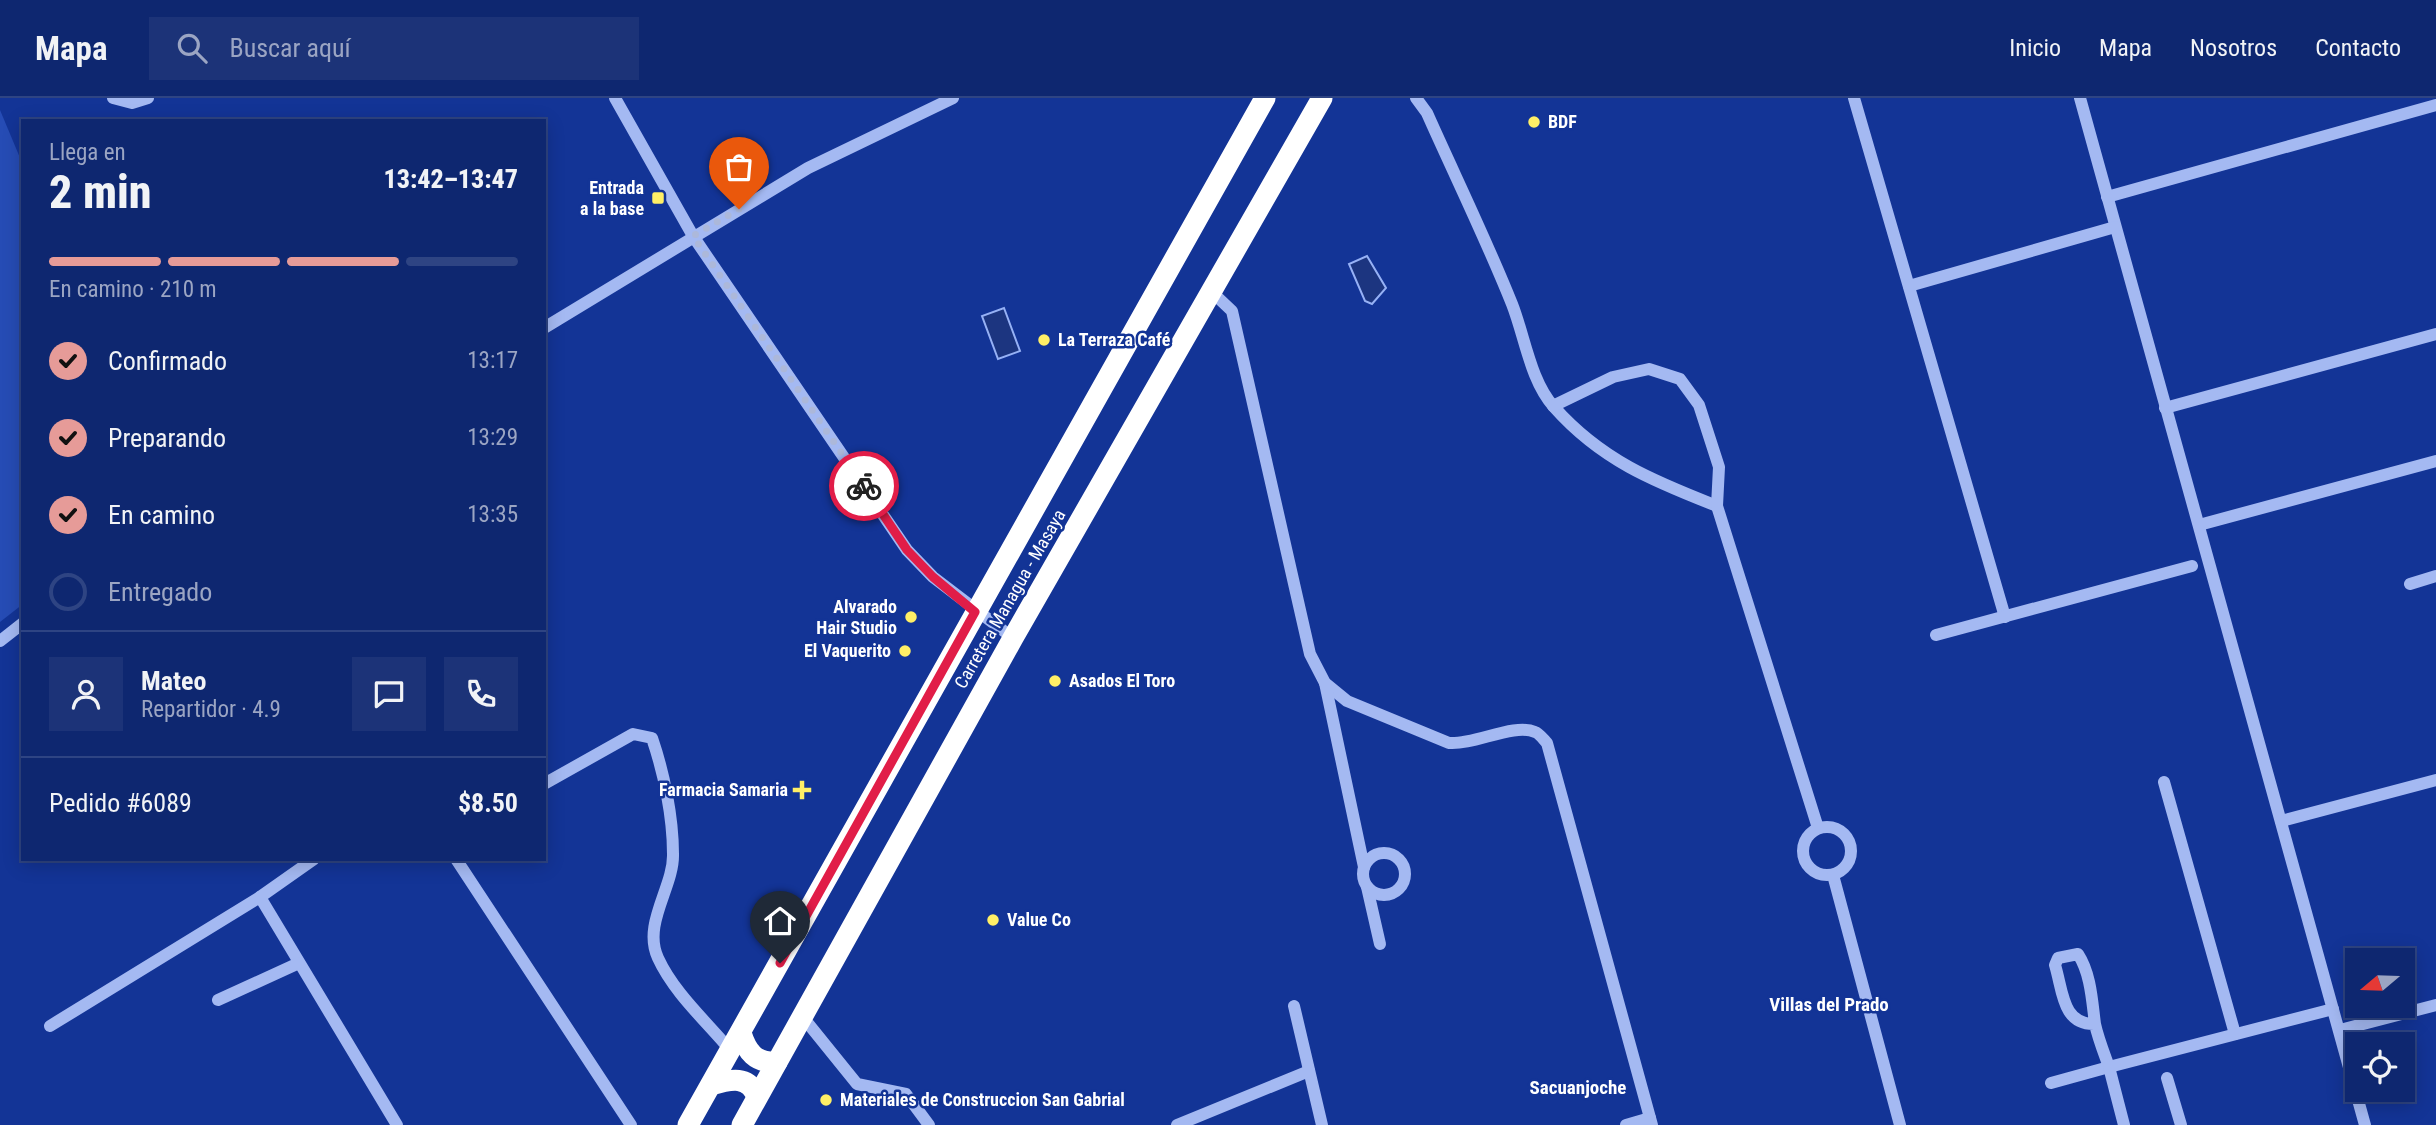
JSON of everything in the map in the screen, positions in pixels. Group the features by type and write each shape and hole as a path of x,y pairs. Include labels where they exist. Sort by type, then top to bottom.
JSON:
{"highway":[{"name":"Carretera Managua - Masaya","path":"688,1125 1265,98"},
{"name":"Carretera Managua - Masaya","path":"742,1125 1013,638 1213,293 1322,98"},
{"path":"736,1042 756,1059 777,1062"},
{"path":"711,1085 727,1080 745,1080 753,1086 757,1097"}],"street":[{"path":"113,98 132,103 148,98"},
{"path":"615,98 693,236 907,550 933,577 975,612 1013,638"},
{"path":"546,327 808,168 953,98"},
{"path":"1416,98 1427,113 1507,291 1538,379 1553,406 1604,454 1661,484 1717,506"},
{"path":"1854,98 2005,617"},
{"path":"2080,98 2365,1125"},
{"path":"2107,197 2436,105"},
{"path":"1909,286 2115,227"},
{"path":"1213,293 1231,312 1310,654 1325,684 1380,944"},
{"path":"2165,408 2436,334"},
{"path":"1553,406 1613,377 1649,369 1680,379 1699,405 1719,467 1717,506 1818,828"},
{"path":"2199,525 2436,461"},
{"path":"1936,635 2192,566"},
{"path":"2410,583 2436,576"},
{"path":"0,641 21,625"},
{"path":"1325,684 1347,701 1449,743 1465,744 1519,730 1536,732 1547,743 1651,1122 1626,1125"},
{"path":"546,783 633,734 652,738 661,762 674,856 655,935 657,957 677,987 736,1042"},
{"path":"2281,821 2436,780"},
{"path":"2164,782 2235,1034"},
{"path":"1818,828 1834,828 1846,837 1850,844 1851,852 1846,867 1833,875 1825,876 1810,869 1802,855 1806,839 1818,828"},
{"path":"1364,867 1373,857 1387,854 1399,860 1404,873 1401,886 1391,894 1378,894 1367,887"},
{"path":"50,1026 260,897 311,861"},
{"path":"457,861 628,1124"},
{"path":"1833,875 1900,1125"},
{"path":"260,897 397,1125"},
{"path":"2095,1024 2080,1025 2071,1017 2055,965 2058,958 2078,954 2082,961 2095,1009 2095,1024 2124,1125"},
{"path":"218,1000 299,963"},
{"path":"2340,1030 2436,1005"},
{"path":"1294,1006 1322,1125"},
{"path":"2051,1083 2333,1009"},
{"path":"802,1016 857,1084 906,1094 929,1125"},
{"path":"1177,1125 1309,1071"},
{"path":"2167,1078 2181,1125"}],"shaded area":[{"path":"0,110 21,160 21,606 0,622"},
{"path":"1367,256 1386,288 1372,304 1365,301 1349,264"},
{"path":"1004,308 1020,351 998,359 982,316"}],"way so far":[{"path":"739,209 693,236 864,486"}],"place":[{"name":"BDF","path":"1534,122"},
{"name":"Entrada a la base","path":"658,198"},
{"name":"La Terraza Café","path":"1044,340"},
{"name":"Alvarado Hair Studio","path":"911,617"},
{"name":"El Vaquerito","path":"905,651"},
{"name":"Asados El Toro","path":"1055,681"},
{"name":"Farmacia Samaria","path":"802,790"},
{"name":"Value Co","path":"993,920"},
{"name":"Materiales de Construccion San Gabrial","path":"826,1100"}],"district":[{"name":"Villas del Prado","path":"1829,1004"},
{"name":"Sacuanjoche","path":"1578,1087"}],"route":[{"path":"780,963 975,612 933,577 907,550 864,486"}]}
